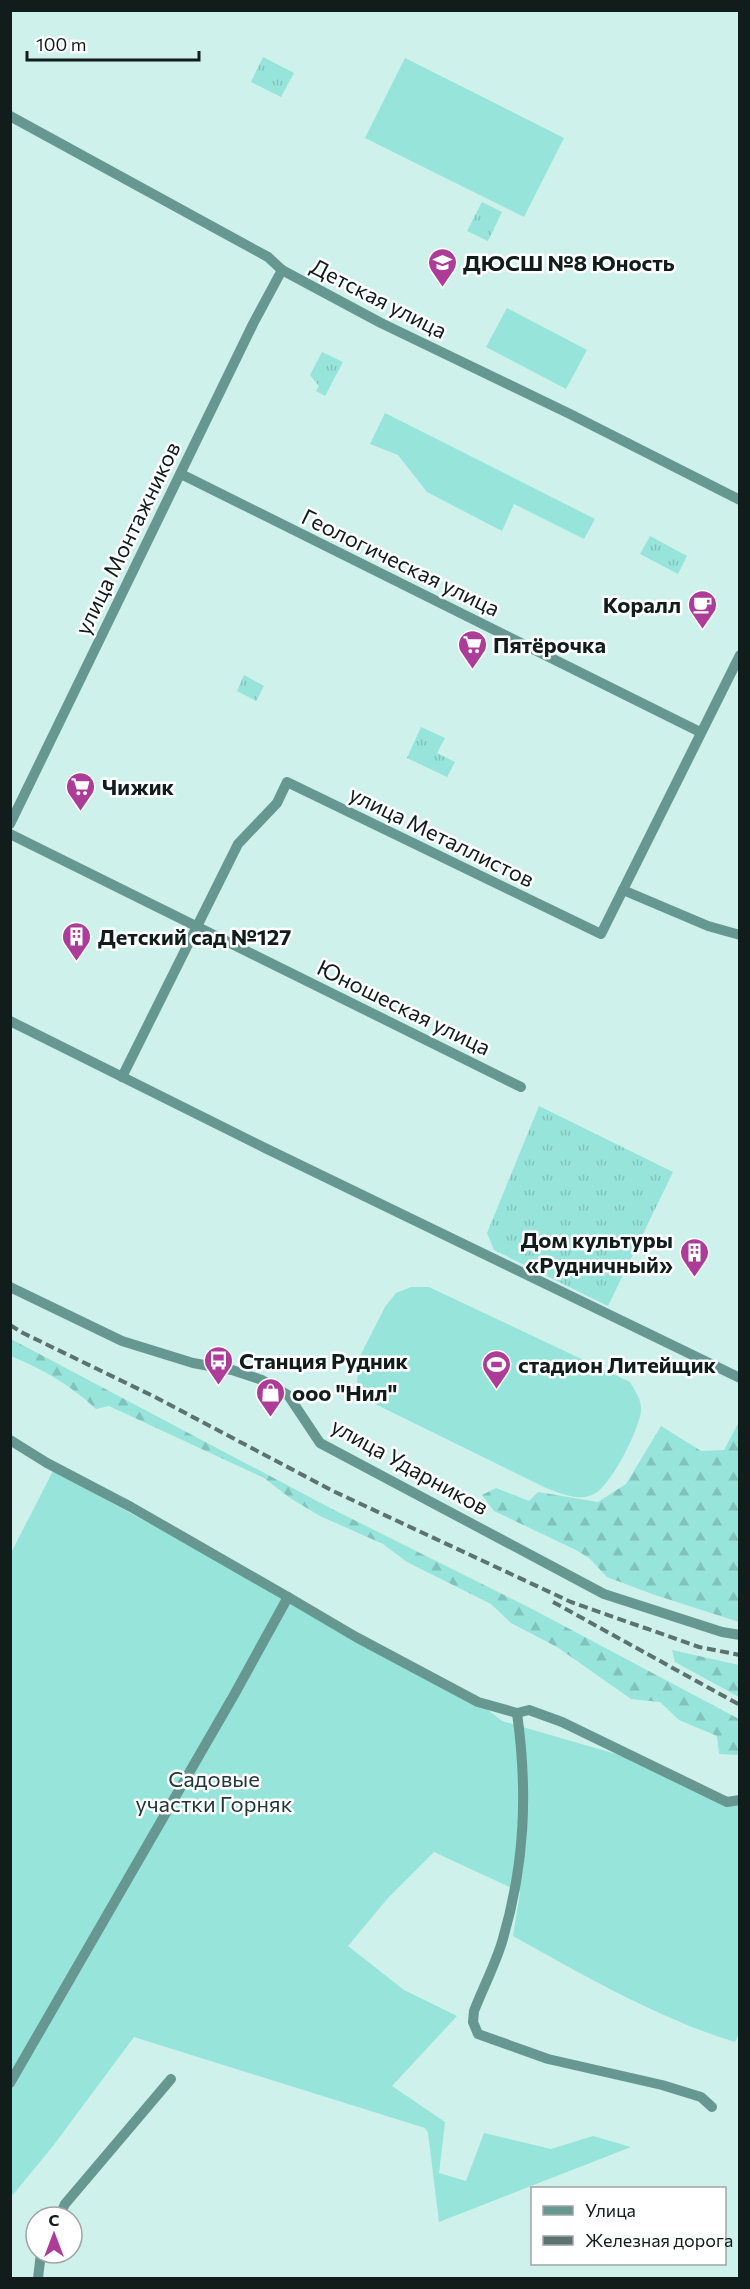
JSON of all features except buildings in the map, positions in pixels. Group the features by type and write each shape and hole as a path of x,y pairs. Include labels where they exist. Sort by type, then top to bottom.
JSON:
{"street":[{"name":"Детская улица","path":"10,116 268,257 282,270 381,323 570,414 740,500"},
{"name":"улица Монтажников","path":"10,824 282,270"},
{"name":"Геологическая улица","path":"181,474 700,732"},
{"path":"740,655 623,890 708,926 740,935"},
{"name":"улица Металлистов","path":"197,927 238,844 277,803 288,782 601,934 623,890"},
{"name":"Юношеская улица","path":"10,834 521,1087"},
{"path":"122,1077 197,927"},
{"path":"10,1021 265,1148 740,1378"},
{"name":"улица Ударников","path":"10,1287 122,1341 193,1363 232,1370 262,1380 288,1395 320,1443 604,1594 722,1632 740,1635"},
{"path":"10,1440 356,1637 478,1702 517,1713 529,1710 562,1722 727,1802 740,1800"},
{"path":"10,2083 218,1724 288,1597"},
{"path":"517,1713 524,1769 520,1861 512,1905 501,1944 474,2011 473,2022 478,2034 548,2059 701,2097 712,2108"},
{"path":"65,2205 171,2079"}],"green space":[{"path":"263,57 294,73 281,97 251,82"},
{"path":"405,58 564,138 524,217 365,138"},
{"path":"482,202 502,212 488,241 467,231"},
{"path":"507,308 587,350 566,389 486,347"},
{"path":"322,352 343,362 325,396 316,391 319,386 310,375"},
{"path":"385,413 595,519 584,539 514,504 502,531 427,492 398,455 370,444"},
{"path":"650,536 687,556 678,574 640,554"},
{"path":"244,675 264,686 256,701 237,691"},
{"path":"421,727 445,738 437,753 455,762 447,777 407,758"},
{"path":"539,1106 673,1172 608,1306 494,1250 487,1233"},
{"name":"стадион Литейщик","path":"411,1287 429,1287 630,1382 640,1403 639,1420 623,1457 601,1489 594,1494 582,1497 570,1496 546,1488 365,1399 357,1382 359,1358 385,1307 396,1293"},
{"path":"11,1339 336,1511 534,1610 739,1719 739,1755 719,1754 717,1736 679,1720 660,1702 631,1699 557,1647 511,1623 491,1604 407,1562 383,1544 320,1516 290,1498 264,1478 109,1406 96,1409 56,1378 11,1356"},
{"path":"739,1422 739,1622 607,1577 589,1558 576,1550 494,1511 482,1495 496,1488 529,1501 538,1492 598,1502 626,1484 661,1426 701,1451 724,1450"},
{"name":"Садовые участки Горняк","path":"53,1471 478,1702 502,1721 647,1763 739,1802 740,2032 735,2042 649,2008 594,1981 513,1936 520,1892 434,1852 388,1898 348,1946 404,1990 457,2016 392,2086 445,2122 439,2173 466,2181 484,2133 551,2149 593,2136 631,2147 439,2222 428,2133 425,2128 134,2037 53,2146 11,2197 10,1555"},
{"path":"672,1650 739,1665 739,1697 675,1662"}],"railway":[{"path":"10,1325 155,1397 333,1491 571,1602 699,1647 740,1655"},
{"path":"553,1602 740,1705"}],"place":[{"name":"ДЮСШ №8 Юность","path":"442,288"},
{"name":"Коралл","path":"702,630"},
{"name":"Пятёрочка","path":"472,670"},
{"name":"Чижик","path":"81,812"},
{"name":"Детский сад №127","path":"77,962"},
{"name":"Дом культуры «Рудничный»","path":"694,1278"},
{"name":"Станция Рудник","path":"218,1386"},
{"name":"стадион Литейщик","path":"497,1390"},
{"name":"ооо \"Нил\"","path":"271,1418"}]}
